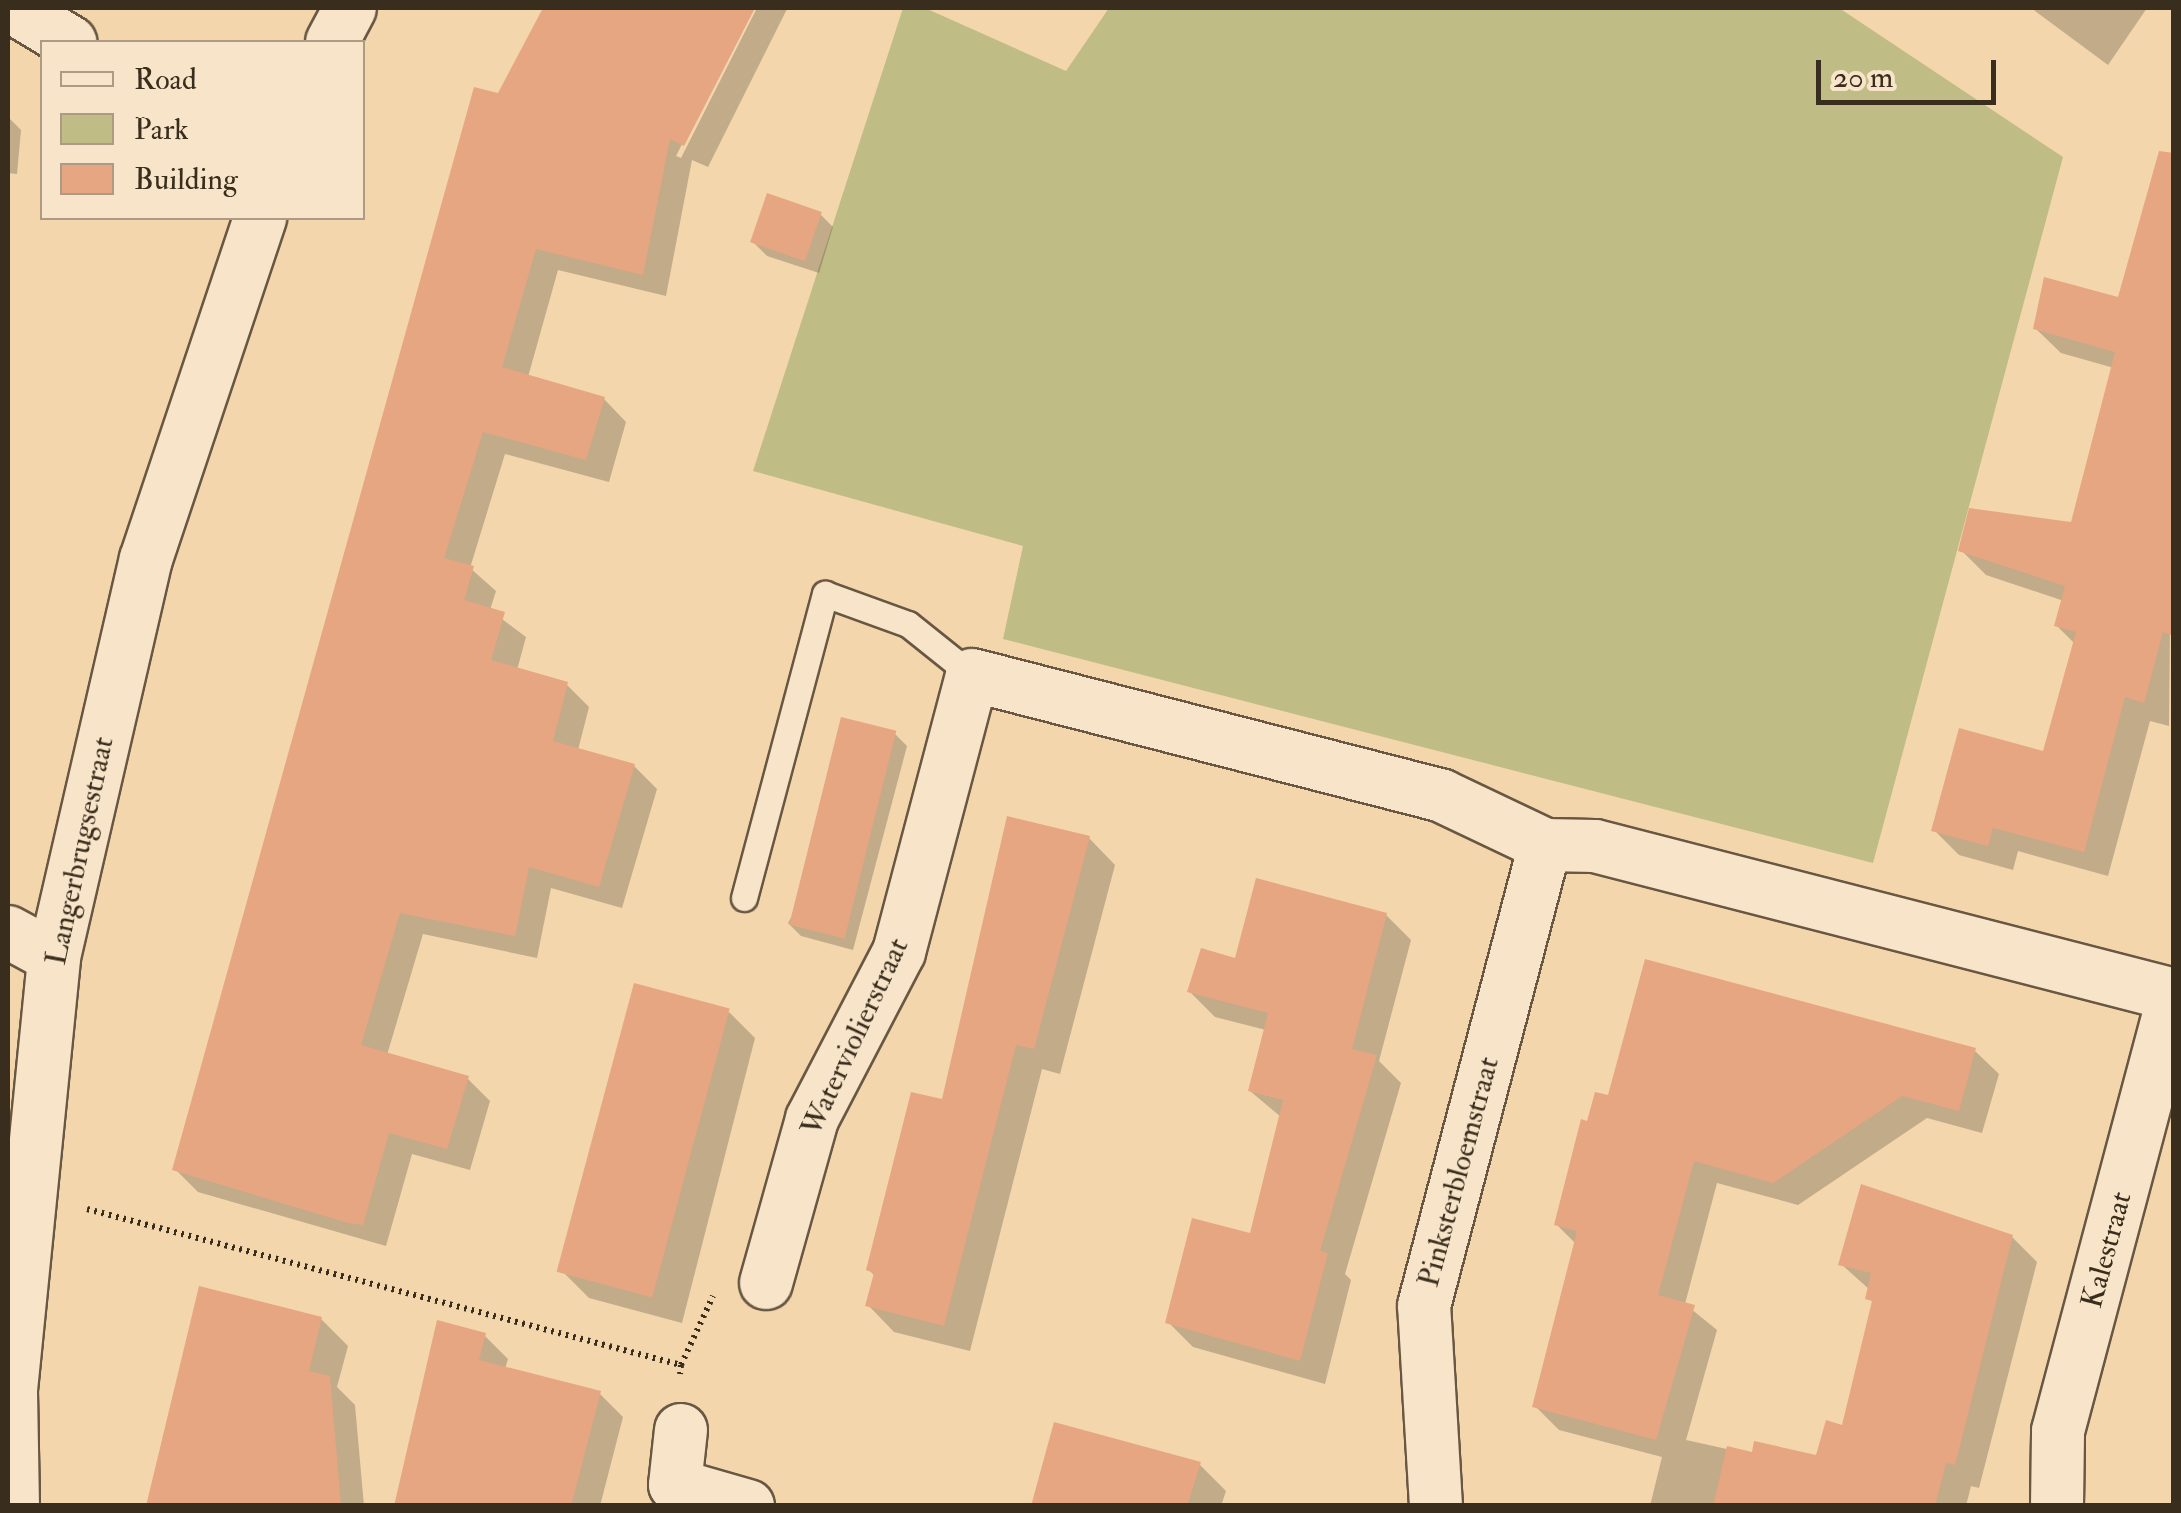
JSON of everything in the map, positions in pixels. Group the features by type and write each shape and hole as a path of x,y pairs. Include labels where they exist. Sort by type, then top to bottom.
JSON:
{"street":[{"path":"14,8 67,40"},
{"path":"333,40 350,8"},
{"name":"Langerbrugsestraat","path":"13,1506 11,1390 54,957 146,560 259,220"},
{"path":"972,675 1442,796 1545,845 1595,846 2174,996"},
{"name":"Waterviolierstraat","path":"766,1283 812,1119 899,952 972,675"},
{"name":"Pinksterbloemstraat","path":"1436,1506 1424,1306 1545,845"},
{"path":"8,932 54,957"},
{"name":"Kalestraat","path":"2057,1506 2058,1431 2158,1123 2174,996"},
{"path":"680,1430 675,1485 748,1506"}],"lane":[{"path":"744,898 826,594 908,624 972,675"}],"path":[{"path":"66,1204 681,1366 674,1416 680,1430"}],"green space":[{"path":"903,8 925,8 1066,71 1109,8 1839,8 2063,157 1873,863 1003,639 1023,546 753,471"}],"building":[{"path":"543,8 755,8 684,146 670,139 643,275 536,249 502,367 605,397 586,460 483,432 444,558 474,566 464,600 505,612 491,660 568,682 553,741 635,764 599,887 529,867 515,936 400,913 361,1045 469,1076 447,1149 389,1133 363,1225 348,1223 172,1170 474,87 498,93"},
{"path":"2159,151 2174,153 2174,636 2163,632 2144,703 2125,697 2084,852 1993,828 1988,846 1931,831 1959,728 2043,751 2076,632 2054,626 2065,586 1958,551 1969,508 2071,522 2115,352 2033,329 2044,277 2118,297"},
{"path":"767,193 822,212 805,261 750,242"},
{"path":"841,717 896,731 845,938 789,925"},
{"path":"1007,816 1090,836 1034,1049 1016,1045 944,1326 865,1306 874,1273 866,1270 911,1092 942,1099"},
{"path":"1256,878 1387,913 1352,1049 1377,1055 1320,1251 1328,1253 1300,1361 1165,1323 1192,1218 1250,1233 1283,1100 1248,1091 1268,1013 1187,992 1201,948 1235,958"},
{"path":"1645,959 1976,1048 1959,1111 1902,1096 1773,1183 1694,1161 1658,1295 1695,1305 1656,1440 1532,1407 1577,1231 1554,1225 1581,1119 1587,1121 1595,1092 1608,1095"},
{"path":"634,983 730,1009 652,1297 557,1272"},
{"path":"1861,1184 2013,1235 1955,1465 1946,1463 1935,1506 1713,1506 1727,1446 1752,1452 1754,1441 1816,1455 1826,1420 1842,1425 1872,1301 1865,1299 1871,1273 1838,1265"},
{"path":"199,1286 322,1317 309,1371 330,1376 341,1506 146,1506"},
{"path":"437,1320 486,1333 479,1360 601,1391 571,1506 394,1506"},
{"path":"1054,1422 1201,1462 1187,1506 1031,1506"}]}
